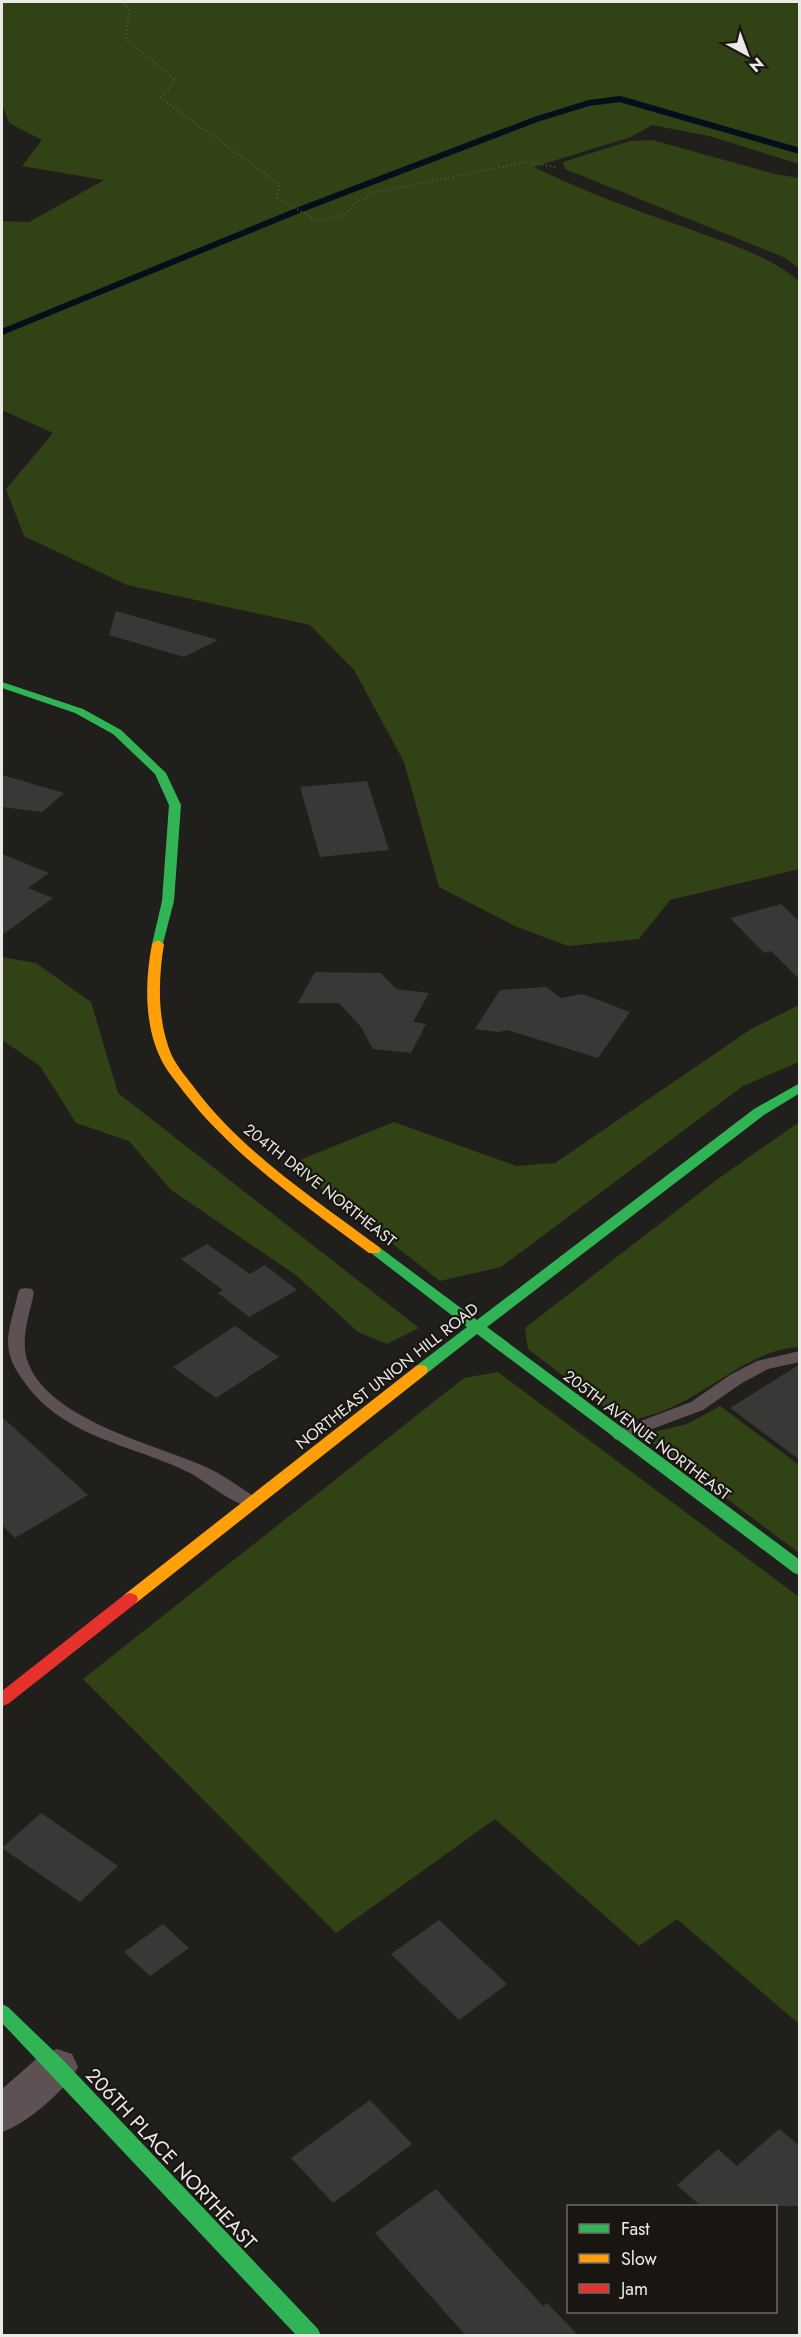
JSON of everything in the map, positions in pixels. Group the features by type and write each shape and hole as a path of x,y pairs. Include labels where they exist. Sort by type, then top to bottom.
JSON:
{"street":[{"name":"204TH DRIVE NORTHEAST","path":"2,685 79,711 117,732 160,773 176,805 168,901 153,969 157,1023 166,1057 199,1105 248,1152 475,1327"},
{"name":"NORTHEAST UNION HILL ROAD","path":"2,1700 475,1327 759,1112 800,1087"},
{"name":"205TH AVENUE NORTHEAST","path":"475,1327 800,1569"},
{"name":"206TH PLACE NORTHEAST","path":"2,2012 57,2067 311,2336"},
{"path":"2,2114 57,2067"}],"lane":[{"path":"26,1293 16,1342 21,1366 42,1395 53,1405 101,1433 196,1469 252,1503"},
{"path":"620,1435 697,1406 736,1379 763,1365 800,1356"}],"path":[{"path":"120,2 129,8 126,39 176,80 161,98 279,184 278,198 318,220 345,215 354,204 378,192 527,162 555,166"}],"green space":[{"path":"2,2 799,2 799,164 709,136 652,125 631,137 534,167 612,201 748,251 774,264 799,281 799,869 670,900 639,939 568,946 517,927 439,887 404,762 354,670 310,625 127,585 24,536 6,489 53,433 2,410 2,221 29,222 104,180 22,166 42,140 9,123 2,104"},
{"path":"652,140 775,174 799,178 799,268 783,257 565,169 563,162 630,141"},
{"path":"2,957 36,963 91,1002 118,1093 419,1328 387,1344 358,1332 297,1276 170,1189 129,1141 76,1123 40,1066 2,1040"},
{"path":"799,1005 799,1062 743,1086 501,1267 440,1281 290,1164 394,1122 516,1166 555,1163 751,1029"},
{"path":"799,1122 799,1347 766,1354 672,1407 625,1423 528,1349 525,1328 715,1181"},
{"path":"498,1372 799,1597 799,2024 677,1919 639,1946 495,1819 336,1933 83,1679 464,1378"},
{"path":"720,1406 799,1465 799,1553 642,1435 687,1424"}],"building":[{"path":"116,611 218,640 184,657 109,635"},
{"path":"2,775 64,793 42,812 2,807"},
{"path":"367,781 389,850 320,857 300,787"},
{"path":"2,854 49,873 28,888 53,898 2,935"},
{"path":"781,904 800,922 800,980 771,951 764,953 730,918"},
{"path":"315,972 381,973 396,989 429,993 413,1022 426,1024 411,1053 373,1049 361,1027 339,1003 298,1003"},
{"path":"546,987 561,998 582,994 630,1012 598,1058 507,1030 499,1032 475,1029 500,990"},
{"path":"207,1244 250,1274 265,1265 297,1290 249,1317 218,1293 223,1290 181,1259"},
{"path":"235,1326 279,1357 216,1398 173,1367"},
{"path":"800,1364 800,1460 730,1408"},
{"path":"2,1417 88,1495 15,1538 2,1525"},
{"path":"41,1813 118,1866 80,1902 2,1848"},
{"path":"439,1920 507,1984 459,2020 391,1954"},
{"path":"163,1924 189,1948 150,1976 124,1952"},
{"path":"370,2100 412,2144 333,2203 291,2158"},
{"path":"779,2129 800,2146 800,2206 700,2205 677,2185 718,2149 737,2166"},
{"path":"436,2189 543,2306 547,2303 579,2336 466,2336 375,2233"}],"waterway":[{"path":"2,332 299,210 537,119 589,103 620,99 800,151"}],"traffic: fast":[{"path":"2,685 79,711 117,732 160,773 175,805 168,901 158,944"},
{"path":"421,1370 759,1112 800,1087"},
{"path":"374,1250 800,1569"},
{"path":"2,2012 57,2067 311,2336"}],"traffic: slow":[{"path":"158,944 154,971 155,1016 161,1045 172,1066 201,1105 246,1151 296,1192 374,1250"},
{"path":"130,1599 421,1370"}],"traffic: jam":[{"path":"2,1700 130,1599"}]}
